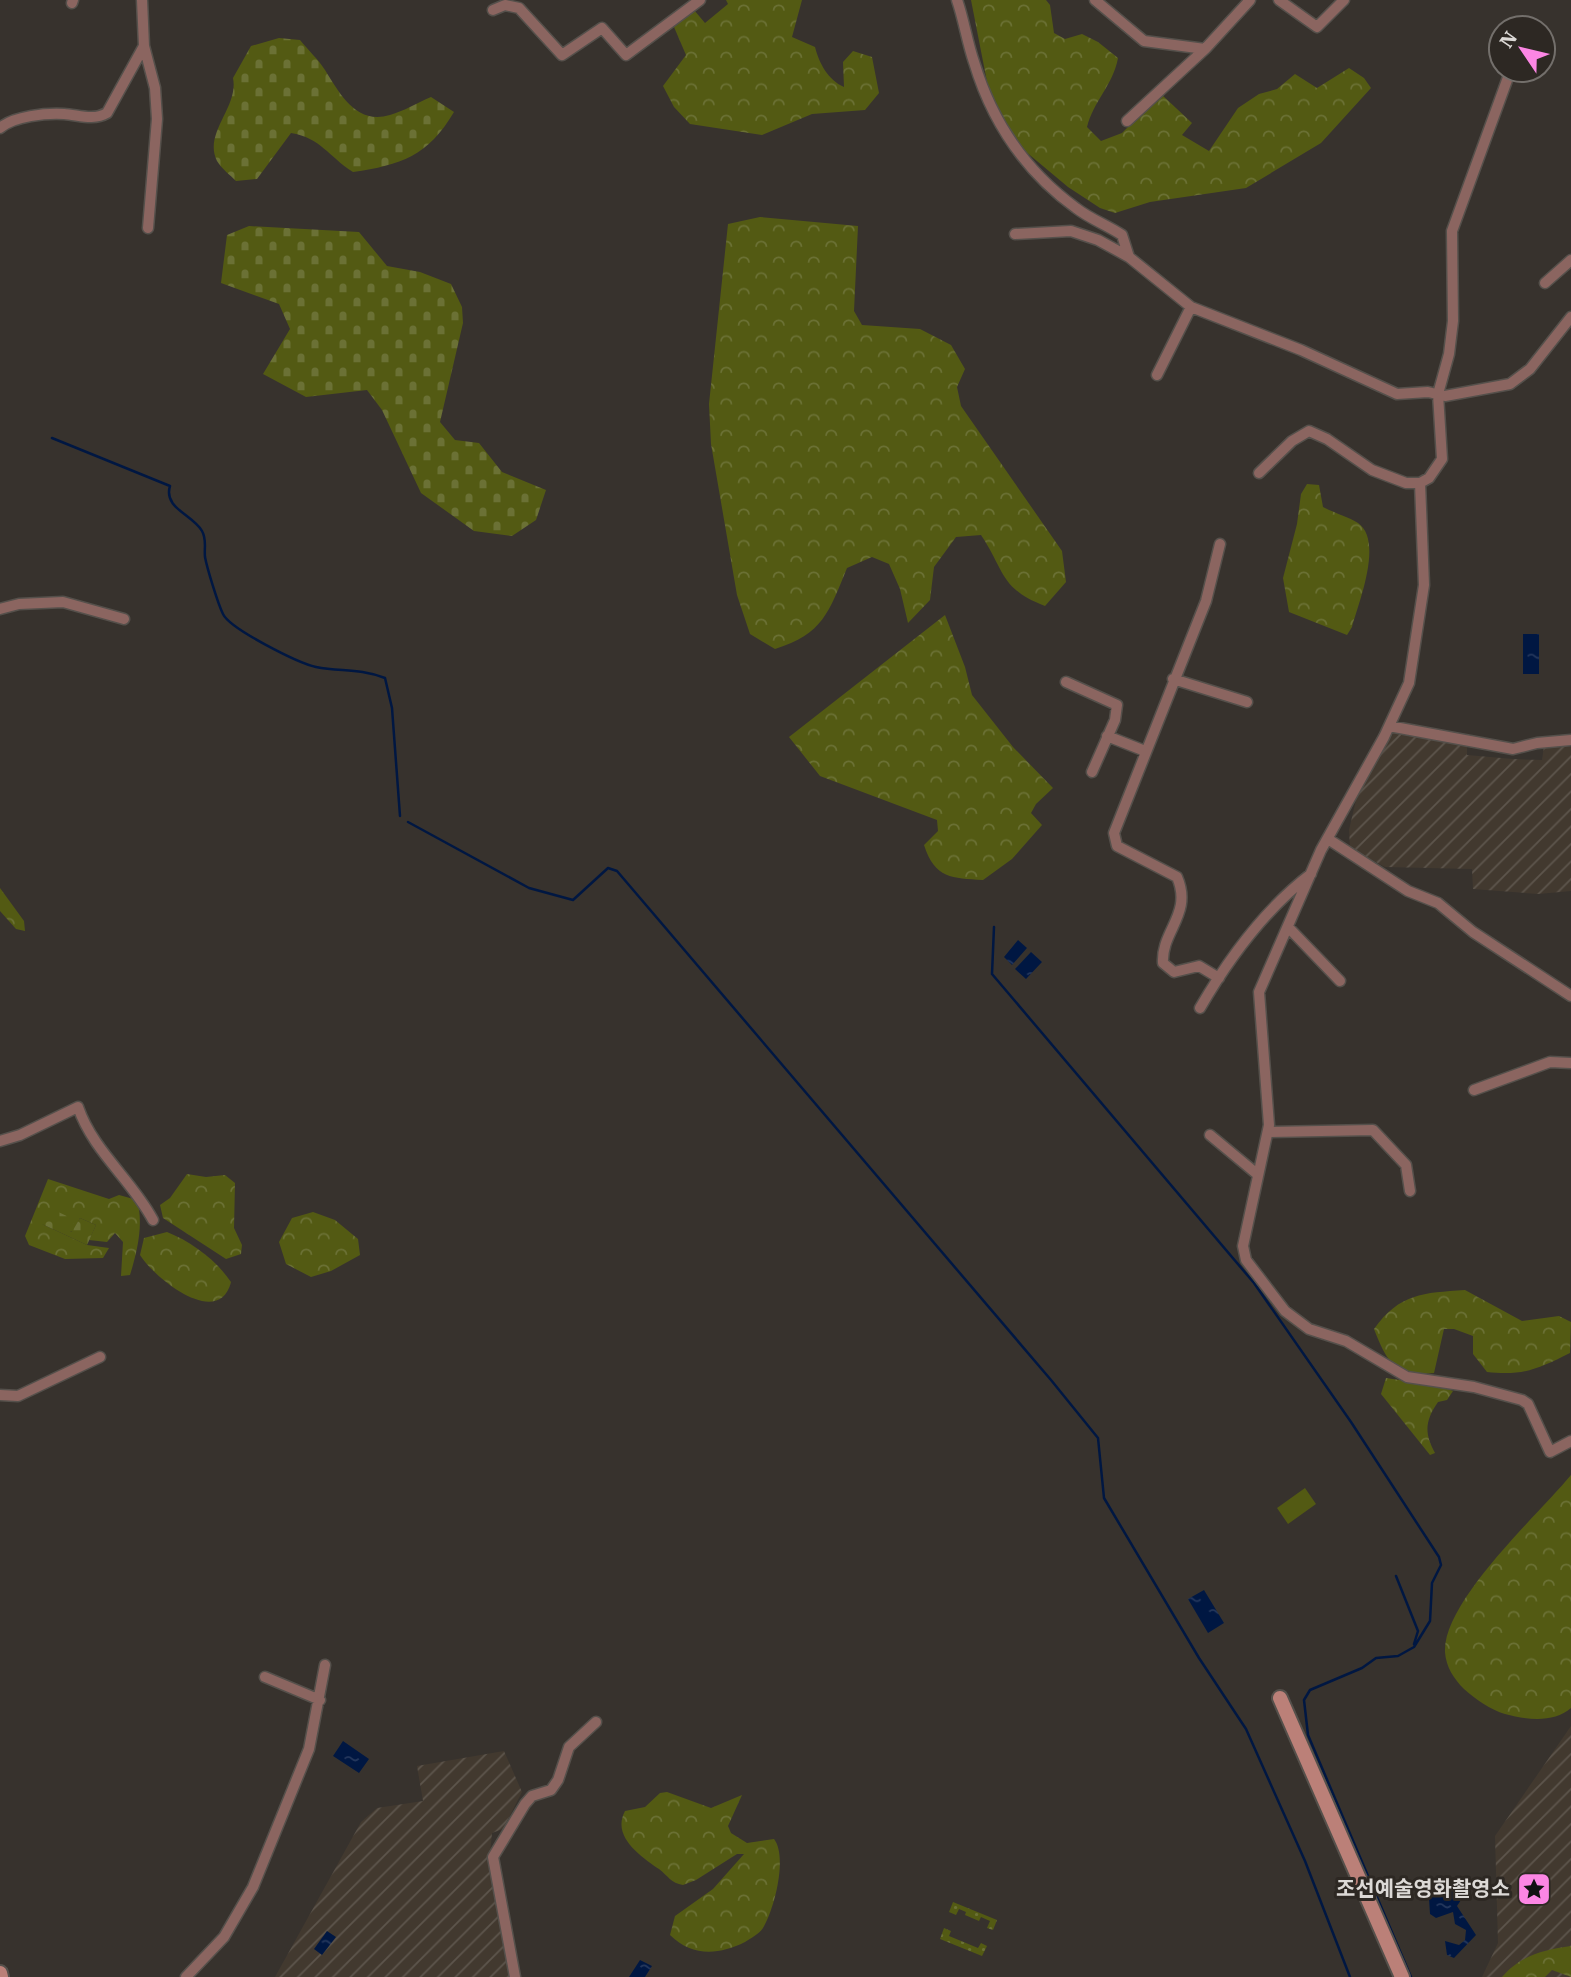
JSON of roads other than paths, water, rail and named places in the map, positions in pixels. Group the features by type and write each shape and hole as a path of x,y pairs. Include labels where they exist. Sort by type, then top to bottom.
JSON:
{"main road":[{"path":"1280,1698 1402,1977"}],"street":[{"path":"142,0 144,46 155,88 157,119 148,228"},
{"path":"493,10 505,5 519,8 562,55 602,28 626,55 700,0"},
{"path":"957,0 986,99 1003,132 1049,186 1076,208 1122,235 1129,257"},
{"path":"1095,0 1144,41 1205,49"},
{"path":"1126,121 1205,49 1251,0"},
{"path":"1279,0 1317,27 1344,0"},
{"path":"0,128 16,119 61,114 91,118 107,113 144,46"},
{"path":"1259,473 1292,441 1309,431 1327,439 1390,479 1420,483 1429,478 1442,459 1438,394 1449,354 1453,321 1452,231 1506,84"},
{"path":"1015,234 1071,231 1098,240 1129,257 1191,307 1301,350 1397,394 1445,396 1510,384 1530,369 1571,317"},
{"path":"1545,283 1571,260"},
{"path":"1157,375 1191,307"},
{"path":"1420,483 1424,585 1409,683 1390,726 1311,874 1269,964 1259,992 1264,1077 1270,1112 1243,1246 1246,1260 1296,1321 1346,1341 1407,1377 1474,1387 1522,1400 1528,1404 1550,1452 1571,1441"},
{"path":"1219,978 1199,966 1174,972 1163,963 1183,900 1181,886 1177,877 1124,850 1114,840 1144,751 1206,601 1220,544"},
{"path":"0,608 19,604 64,602 124,619"},
{"path":"1173,679 1248,702"},
{"path":"1066,682 1117,705 1092,772"},
{"path":"1390,726 1513,749 1537,743 1571,740"},
{"path":"1107,736 1144,751"},
{"path":"1328,839 1408,891 1438,904 1473,932 1571,996"},
{"path":"1200,1008 1219,978 1286,893 1311,874"},
{"path":"1288,927 1340,981"},
{"path":"1474,1090 1550,1062 1571,1063"},
{"path":"0,1141 20,1135 78,1107 95,1143 145,1204 153,1220"},
{"path":"1268,1132 1373,1130 1406,1165 1410,1191"},
{"path":"1210,1135 1257,1174"},
{"path":"0,1395 18,1396 100,1356"},
{"path":"186,1977 224,1937 253,1887 309,1749 325,1665"},
{"path":"265,1677 320,1700"},
{"path":"515,1977 493,1857 525,1804 532,1796 551,1790 558,1780 569,1747 596,1722"}],"water":[{"path":"1523,634 1539,634 1539,674 1523,674"},
{"path":"1018,940 1027,948 1012,965 1004,957"},
{"path":"1031,952 1042,962 1026,979 1015,969"},
{"path":"1204,1590 1224,1623 1208,1633 1188,1599"},
{"path":"343,1741 369,1759 359,1773 333,1756"},
{"path":"1428,1882 1457,1886 1463,1897 1457,1906 1476,1935 1454,1958 1447,1955 1445,1941 1459,1945 1465,1940 1466,1930 1455,1924 1453,1912 1436,1918 1430,1914"},
{"path":"327,1931 336,1937 322,1955 314,1949"},
{"path":"640,1960 652,1966 645,1977 629,1977"}],"waterway":[{"path":"52,438 170,486 169,494 175,506 202,531 206,562 218,602 223,614 238,628 265,645 307,664 385,678 392,708 400,816"},
{"path":"408,822 529,888 573,900 608,868 617,871 1051,1380 1098,1438 1104,1498 1199,1658 1246,1729 1305,1861 1350,1977"},
{"path":"994,927 992,974 1254,1283 1351,1422 1439,1557 1441,1565 1432,1583 1430,1621 1414,1647 1398,1656 1376,1658 1362,1668 1310,1690 1304,1700 1308,1735 1411,1977"},
{"path":"1396,1576 1418,1631 1414,1644"}],"place":[{"name":"조선예술영화촬영소","path":"1534,1889"}]}
